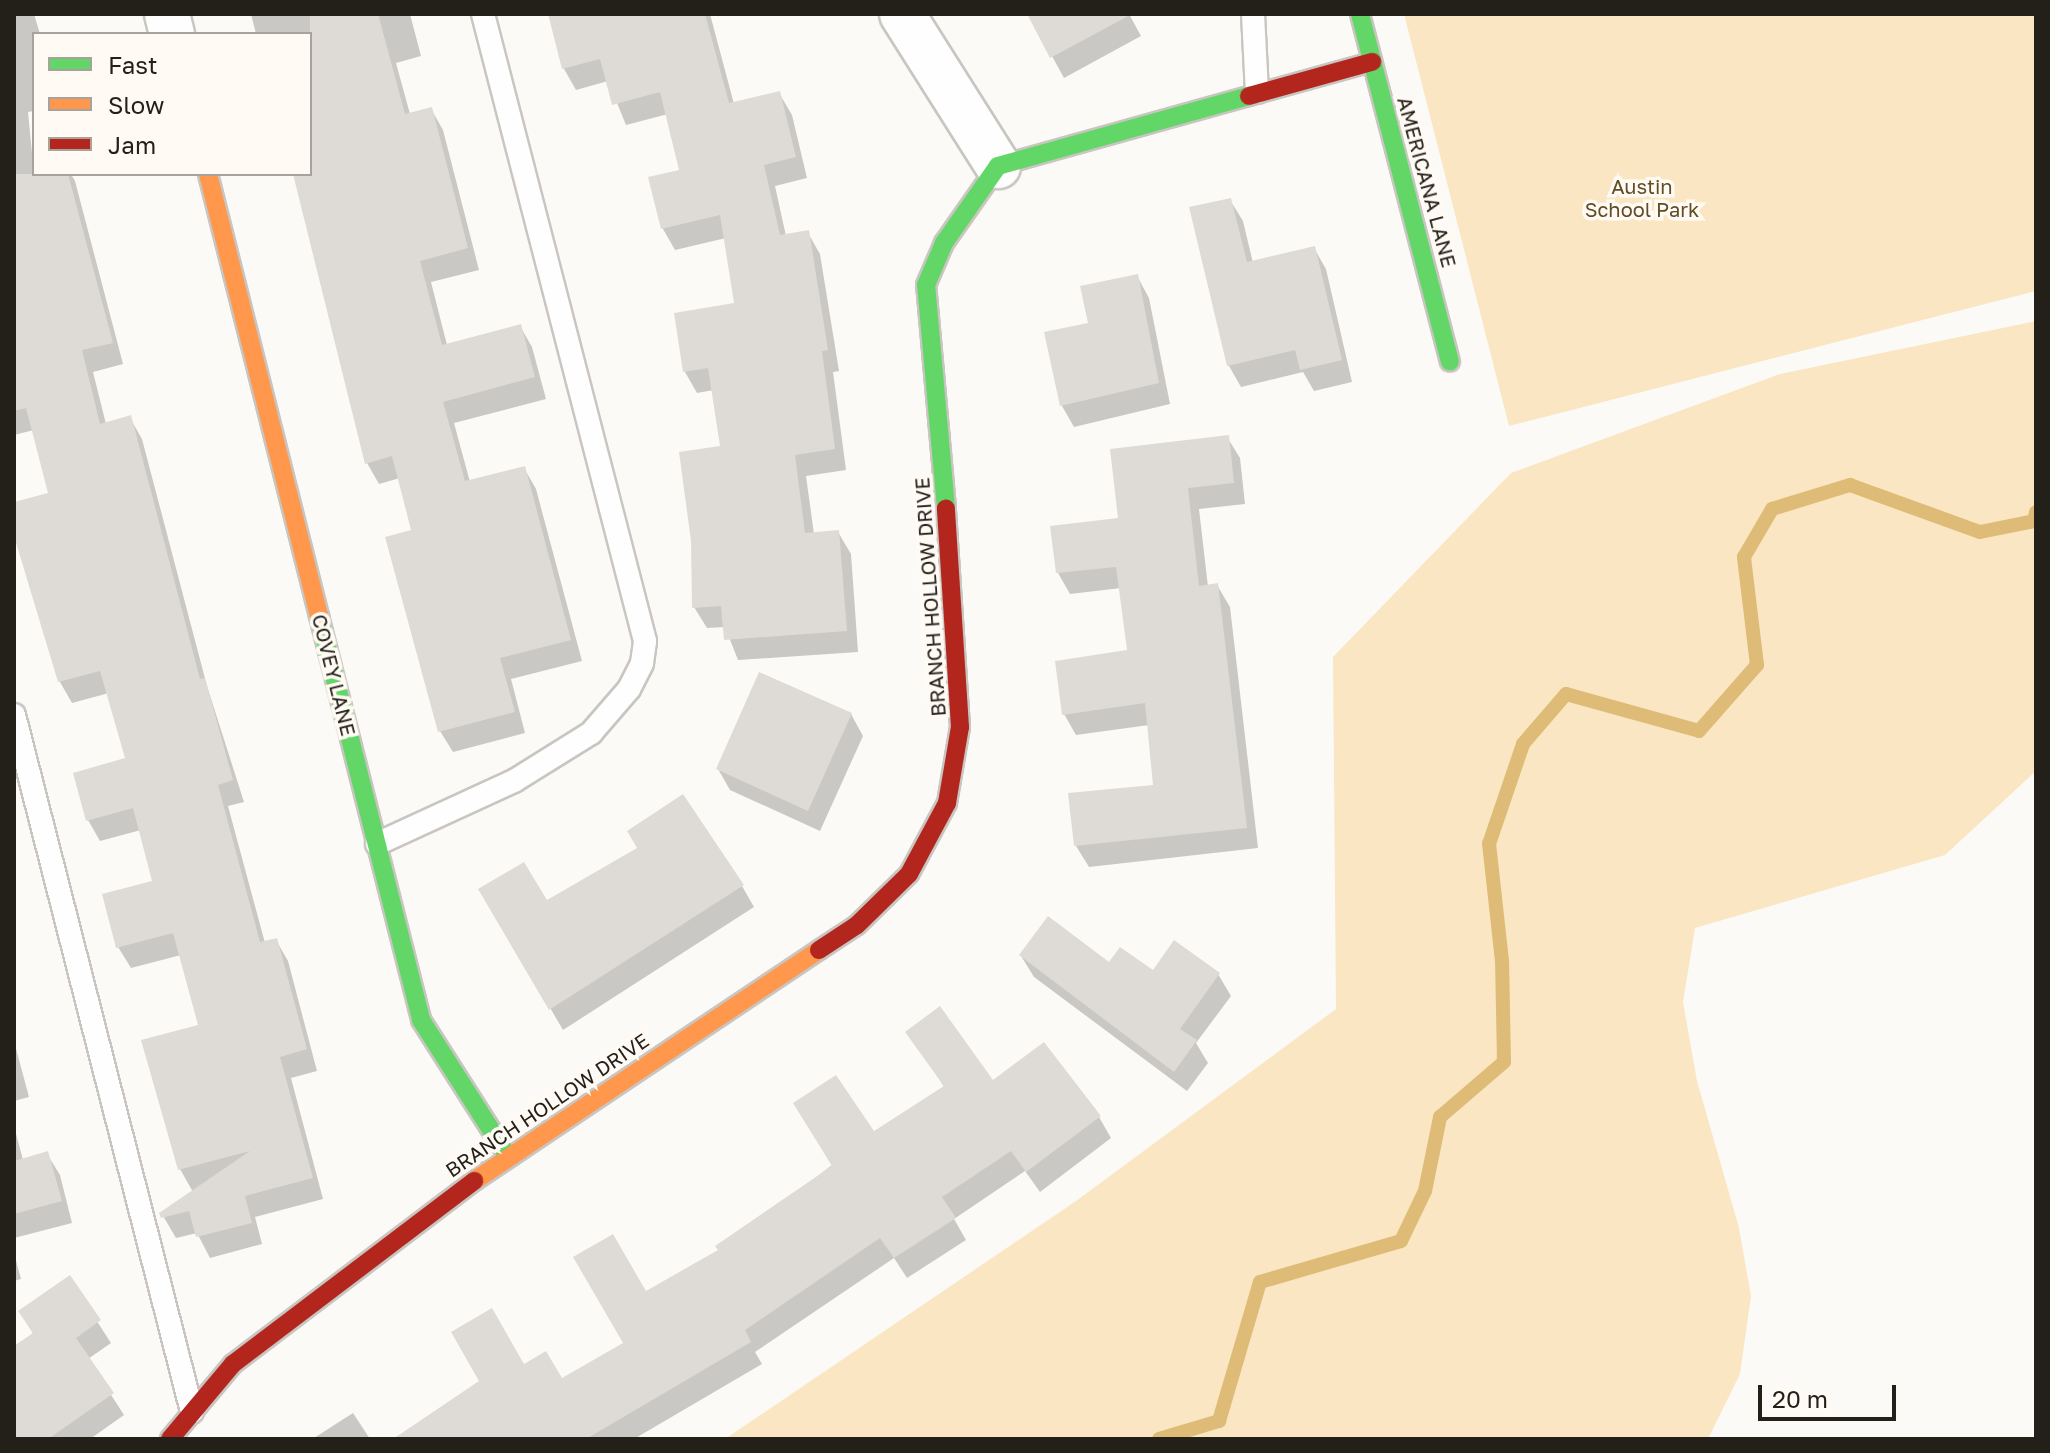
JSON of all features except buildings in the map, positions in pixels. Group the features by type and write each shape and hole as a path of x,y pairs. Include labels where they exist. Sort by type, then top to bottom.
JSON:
{"street":[{"path":"902,14 998,166 1372,62"},
{"name":"AMERICANA LANE","path":"1360,14 1450,362"},
{"name":"BRANCH HOLLOW DRIVE","path":"170,1439 233,1364 507,1155 857,925 909,874 947,803 960,727 940,404 926,285 944,243 998,166"},
{"name":"COVEY LANE","path":"209,176 421,1020 507,1155"}],"lane":[{"path":"377,844 514,781 591,733 629,689 642,663 645,641 483,14"},
{"path":"1253,14 1257,92"},
{"path":"14,715 192,1412"}],"green space":[{"name":"Austin School Park","path":"1404,14 2036,14 2036,291 1509,426"},
{"path":"2036,321 2036,771 1945,855 1695,928 1683,1002 1697,1081 1739,1228 1751,1296 1740,1374 1708,1439 725,1439 1076,1201 1336,1009 1333,657 1511,473 1780,374"}],"waterway":[{"path":"1159,1439 1219,1421 1260,1282 1401,1241 1425,1191 1440,1117 1504,1062 1502,961 1489,844 1523,744 1566,694 1699,731 1757,665 1744,557 1772,509 1850,485 1980,532 2034,521 2036,512"}],"traffic: fast":[{"path":"1360,14 1450,362"},
{"path":"946,508 926,285 944,243 998,166 1249,96"},
{"path":"319,616 421,1020 507,1155"}],"traffic: slow":[{"path":"209,176 319,616"},
{"path":"474,1181 819,950"}],"traffic: jam":[{"path":"1249,96 1372,62"},
{"path":"819,950 857,925 909,874 947,803 960,727 946,508"},
{"path":"170,1439 233,1364 474,1181"}]}
